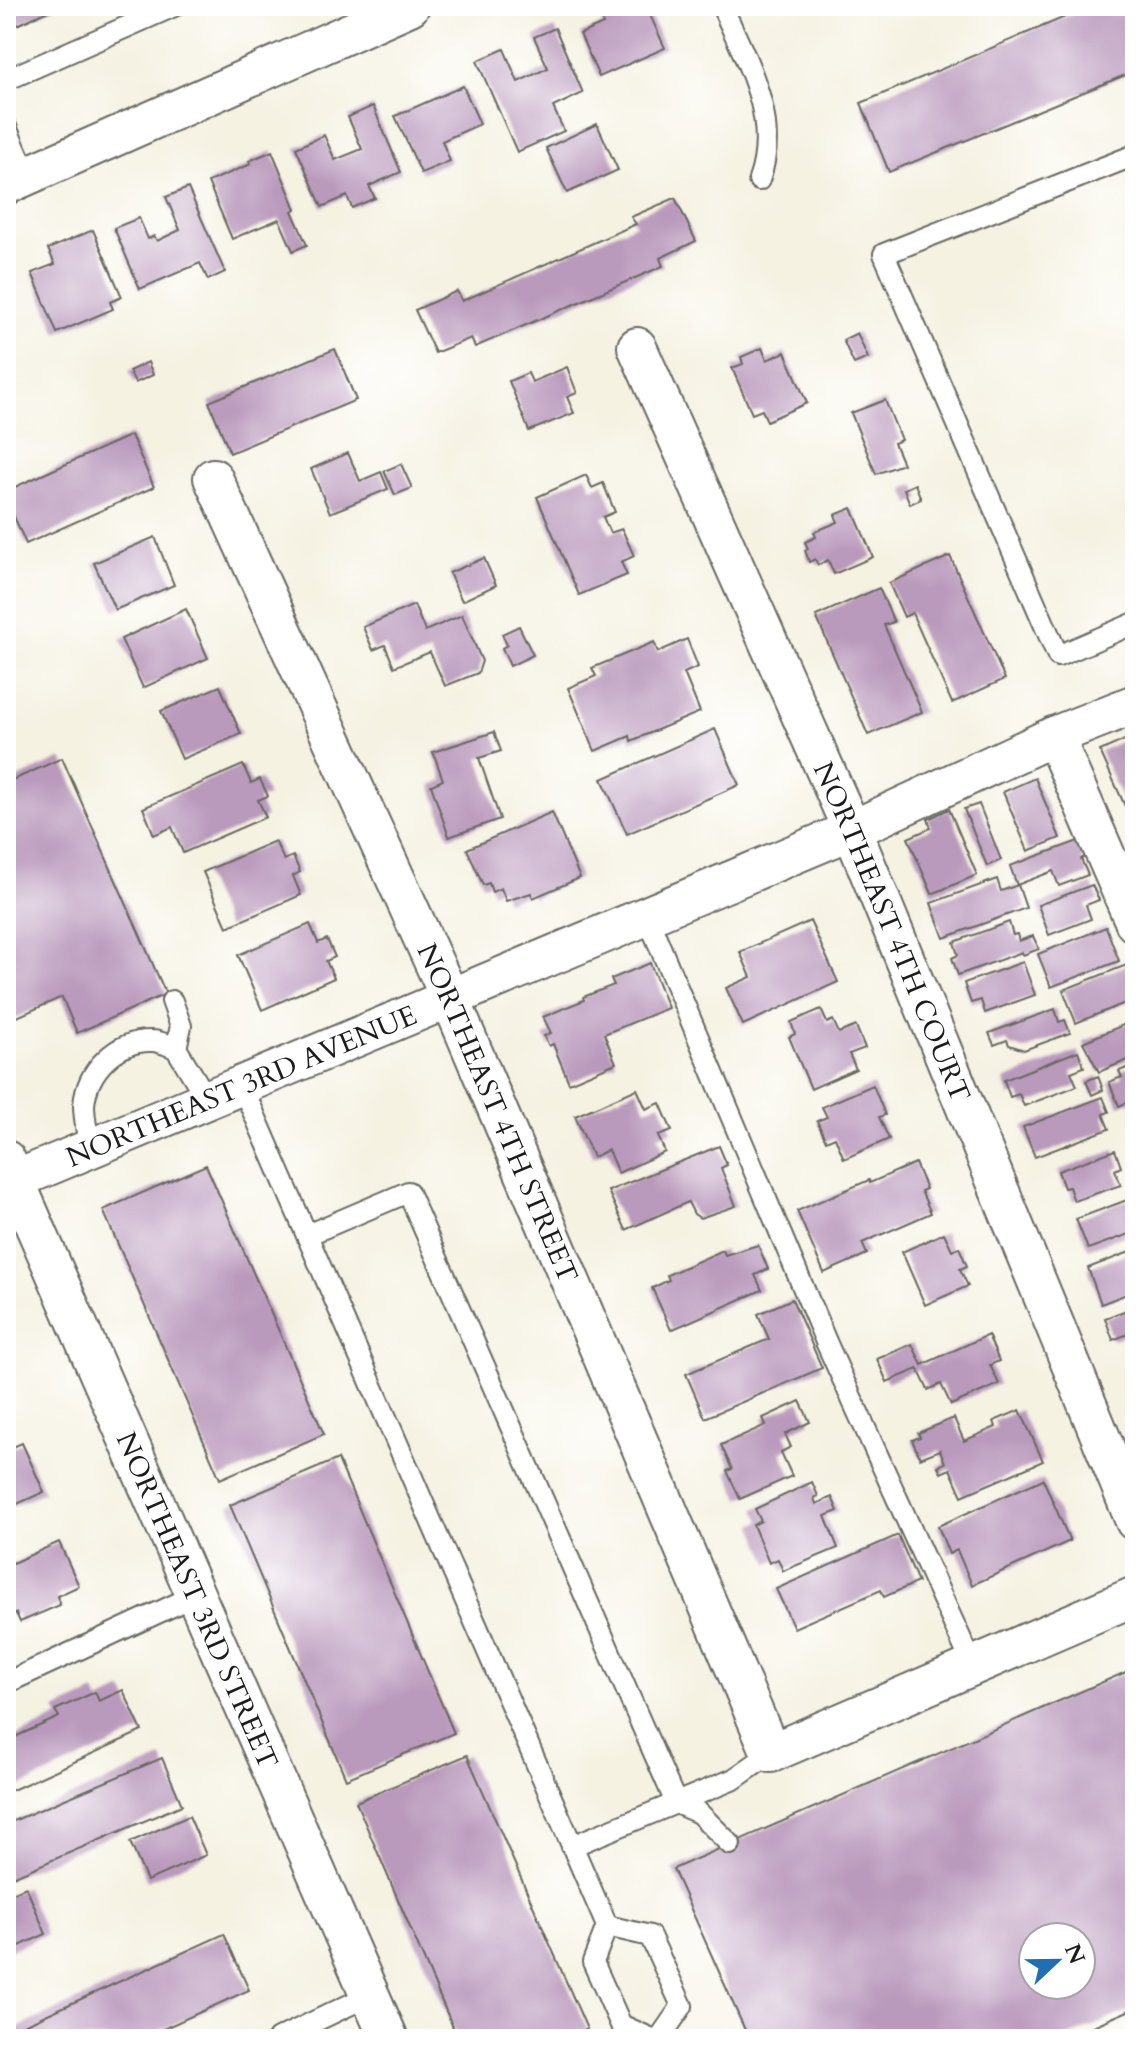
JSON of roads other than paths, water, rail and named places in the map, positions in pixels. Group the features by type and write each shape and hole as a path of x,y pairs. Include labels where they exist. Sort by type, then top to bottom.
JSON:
{"street":[{"path":"16,181 410,6"},
{"name":"NORTHEAST 4TH COURT","path":"637,347 852,830 1135,1521"},
{"name":"NORTHEAST 4TH STREET","path":"213,478 450,998 771,1753"},
{"name":"NORTHEAST 3RD AVENUE","path":"9,1173 89,1149 852,830 1054,736 1135,704"},
{"path":"1054,736 1135,923"},
{"name":"NORTHEAST 3RD STREET","path":"9,1173 389,2039"},
{"path":"771,1753 1135,1596"}],"lane":[{"path":"6,80 174,6"},
{"path":"722,6 759,91 766,122 766,147 759,180"},
{"path":"6,127 16,181"},
{"path":"1135,155 884,254 1058,656 1135,623"},
{"path":"647,916 827,1344 973,1666"},
{"path":"172,1001 181,1026 176,1048"},
{"path":"89,1149 84,1104 91,1076 109,1055 130,1044 153,1041 176,1048 225,1092 307,1235 607,1926 593,1962 621,2025 652,2039"},
{"path":"307,1235 408,1192 676,1803 699,1813 730,1844"},
{"path":"6,1683 196,1595"},
{"path":"572,1846 734,1779 771,1753"},
{"path":"607,1926 650,1936 682,2006 659,2039"},
{"path":"278,2039 370,1995"}]}
